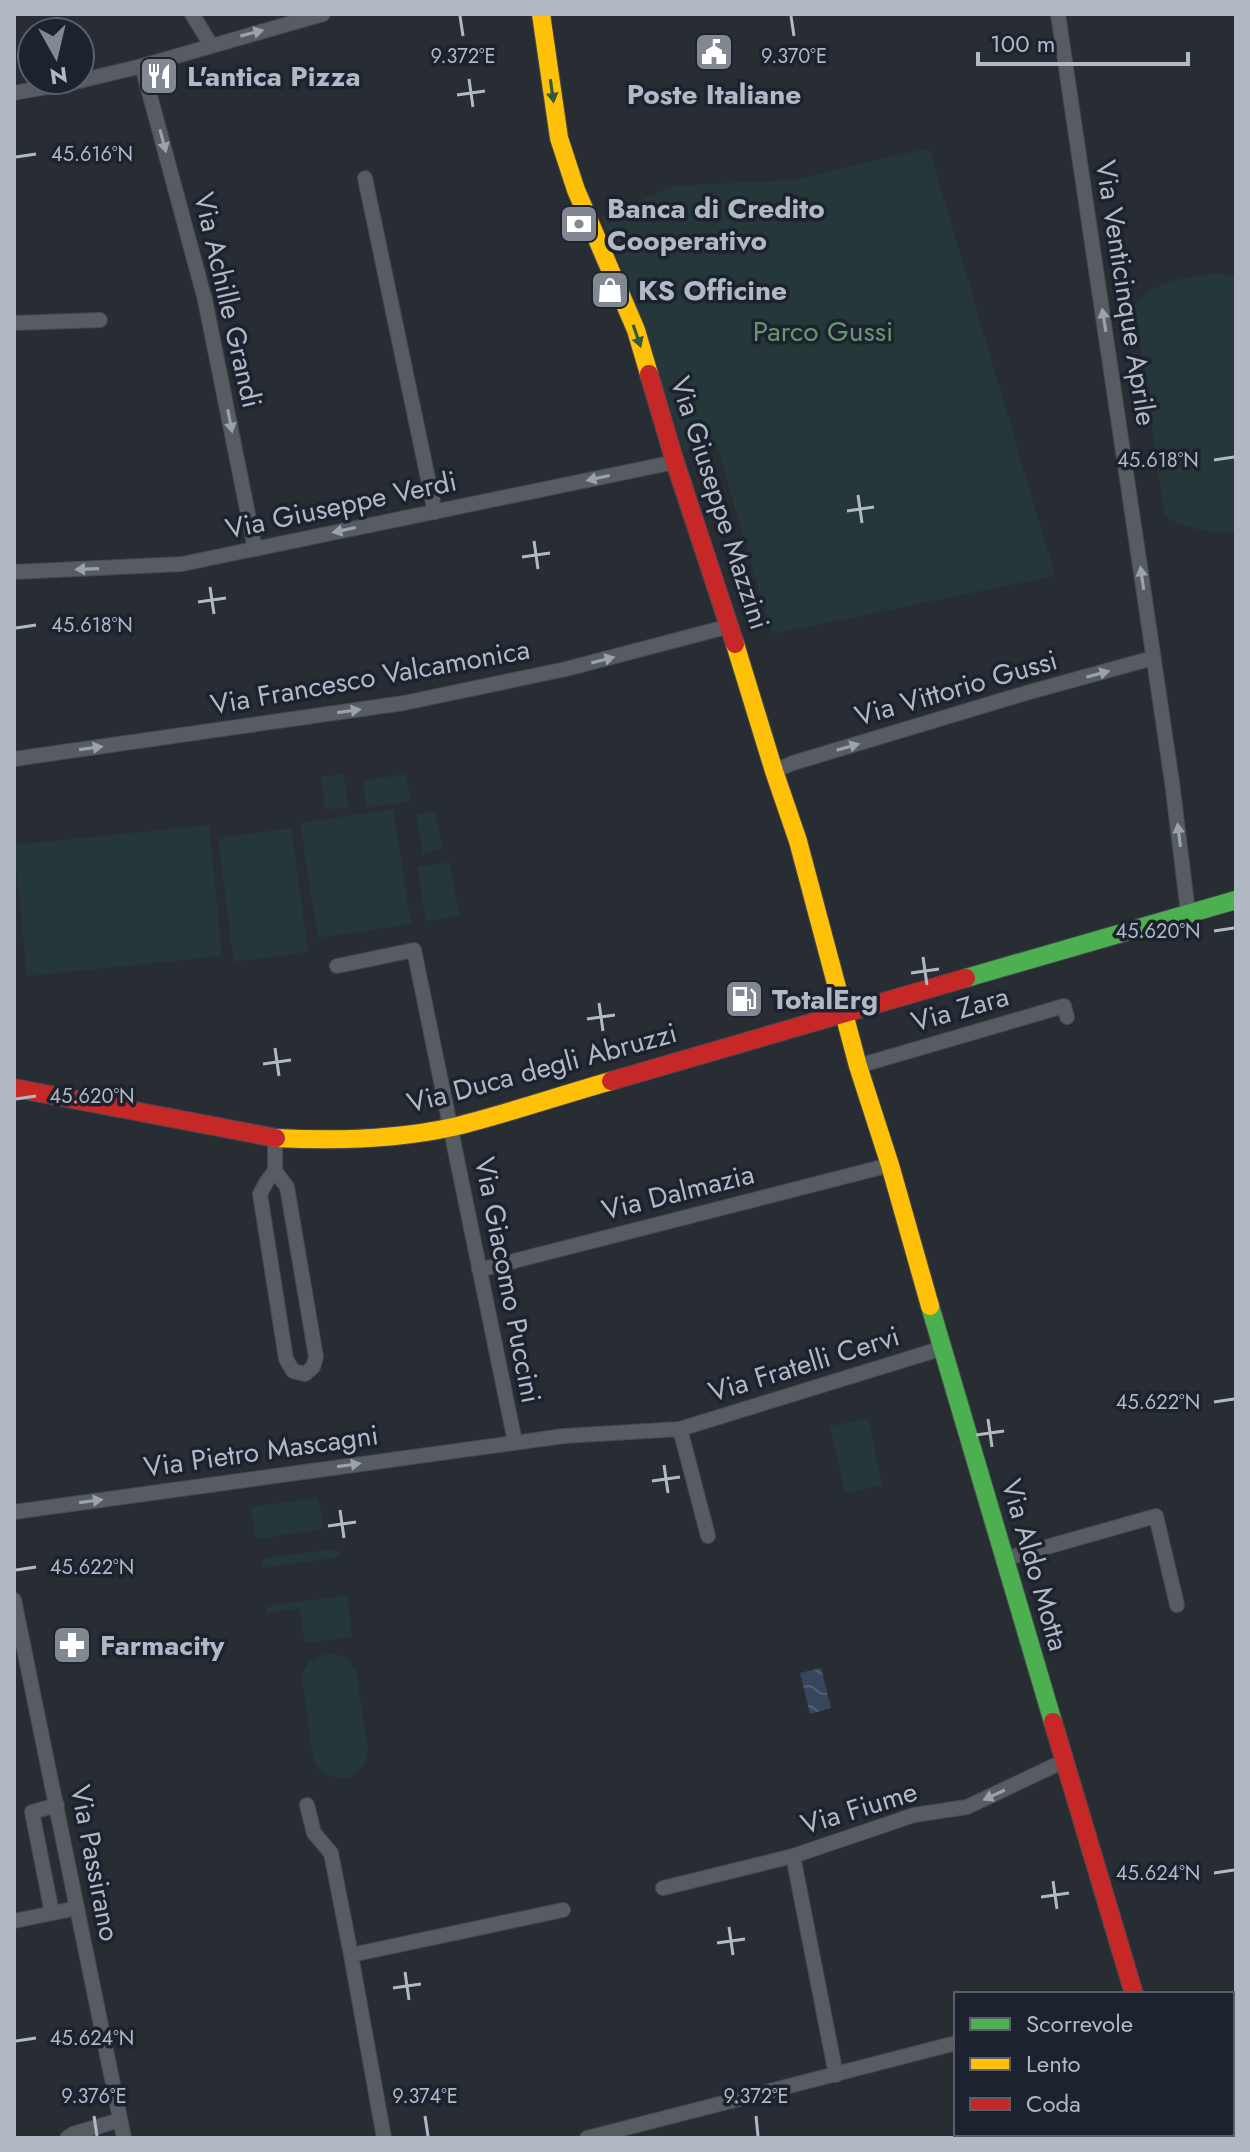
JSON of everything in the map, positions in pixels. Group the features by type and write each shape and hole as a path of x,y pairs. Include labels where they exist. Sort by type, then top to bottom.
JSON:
{"street":[{"path":"192,14 211,45"},
{"path":"14,93 142,66 323,14"},
{"name":"Via Giuseppe Mazzini","path":"541,14 559,138 576,190 636,330 675,462 798,841 844,1012"},
{"name":"Via Venticinque Aprile","path":"1058,14 1172,782 1188,912"},
{"name":"Via Achille Grandi","path":"142,66 205,300 255,549"},
{"path":"365,178 435,512"},
{"path":"14,323 100,320"},
{"name":"Via Giuseppe Verdi","path":"14,572 168,566 675,462"},
{"name":"Via Francesco Valcamonica","path":"14,759 404,703 566,669 730,626"},
{"name":"Via Vittorio Gussi","path":"774,771 1026,693 1153,658"},
{"name":"Via Duca degli Abruzzi","path":"14,1088 275,1138 379,1138 451,1127 1236,900"},
{"name":"Via Giacomo Puccini","path":"337,966 414,950 515,1442"},
{"name":"Via Zara","path":"858,1066 1064,1006 1067,1017"},
{"name":"Via Aldo Motta","path":"844,1012 1133,1992"},
{"path":"275,1138 275,1171 260,1194 286,1359 293,1371 305,1374 313,1367 316,1357 287,1187 275,1171"},
{"name":"Via Dalmazia","path":"479,1270 890,1165"},
{"name":"Via Fratelli Cervi","path":"515,1442 680,1429 943,1348"},
{"name":"Via Fratelli Cervi","path":"680,1429 708,1536"},
{"name":"Via Pietro Mascagni","path":"14,1512 515,1442"},
{"path":"1004,1559 1156,1516 1177,1605"},
{"name":"Via Passirano","path":"14,1600 124,2138"},
{"name":"Via Fiume","path":"663,1888 793,1856 914,1815 967,1807 1064,1761"},
{"path":"52,1913 32,1812 57,1805"},
{"path":"307,1805 314,1833 331,1853 384,2138"},
{"path":"793,1856 836,2075"},
{"path":"14,1921 77,1908"},
{"path":"351,1955 563,1910"},
{"path":"587,2138 612,2135 954,2044"},
{"path":"67,2138 120,2120"}],"green space":[{"name":"Parco Gussi","path":"929,148 1055,576 772,634 716,442 684,452 631,288 601,217 674,186 793,180"},
{"path":"1218,273 1236,277 1236,532 1199,530 1165,517 1134,305 1163,284"},
{"path":"344,774 348,807 325,810 321,777"},
{"path":"406,774 410,801 367,808 362,781"},
{"path":"393,809 411,924 318,938 300,823"},
{"path":"435,811 442,849 423,853 416,815"},
{"path":"209,825 222,956 27,976 14,845"},
{"path":"291,828 308,952 234,962 218,838"},
{"path":"450,862 459,916 426,921 417,867"},
{"path":"868,1418 882,1485 845,1493 830,1426"},
{"path":"318,1498 323,1529 256,1539 251,1507"},
{"path":"333,1549 340,1551 340,1557 262,1568 267,1558"},
{"path":"348,1595 352,1637 305,1643 300,1608 267,1613 266,1606"},
{"path":"330,1653 346,1658 356,1670 368,1750 361,1768 351,1777 344,1778 319,1771 313,1758 302,1677 312,1661"}],"water":[{"path":"821,1668 831,1708 810,1714 800,1673"}],"traffic: fast":[{"path":"966,978 1236,900"},
{"path":"930,1306 1053,1722"}],"traffic: slow":[{"path":"541,14 559,138 576,190 636,330 649,374"},
{"path":"735,644 798,841 858,1066 930,1306"},
{"path":"276,1138 365,1138 432,1131 611,1081"}],"traffic: jam":[{"path":"649,374 735,644"},
{"path":"611,1081 966,978"},
{"path":"14,1088 276,1138"},
{"path":"1053,1722 1133,1992"}],"place":[{"name":"Poste Italiane","path":"714,52"},
{"name":"L'antica Pizza","path":"159,76"},
{"name":"Banca di Credito Cooperativo","path":"579,224"},
{"name":"KS Officine","path":"610,290"},
{"name":"TotalErg","path":"744,999"},
{"name":"Farmacity","path":"72,1645"}]}
